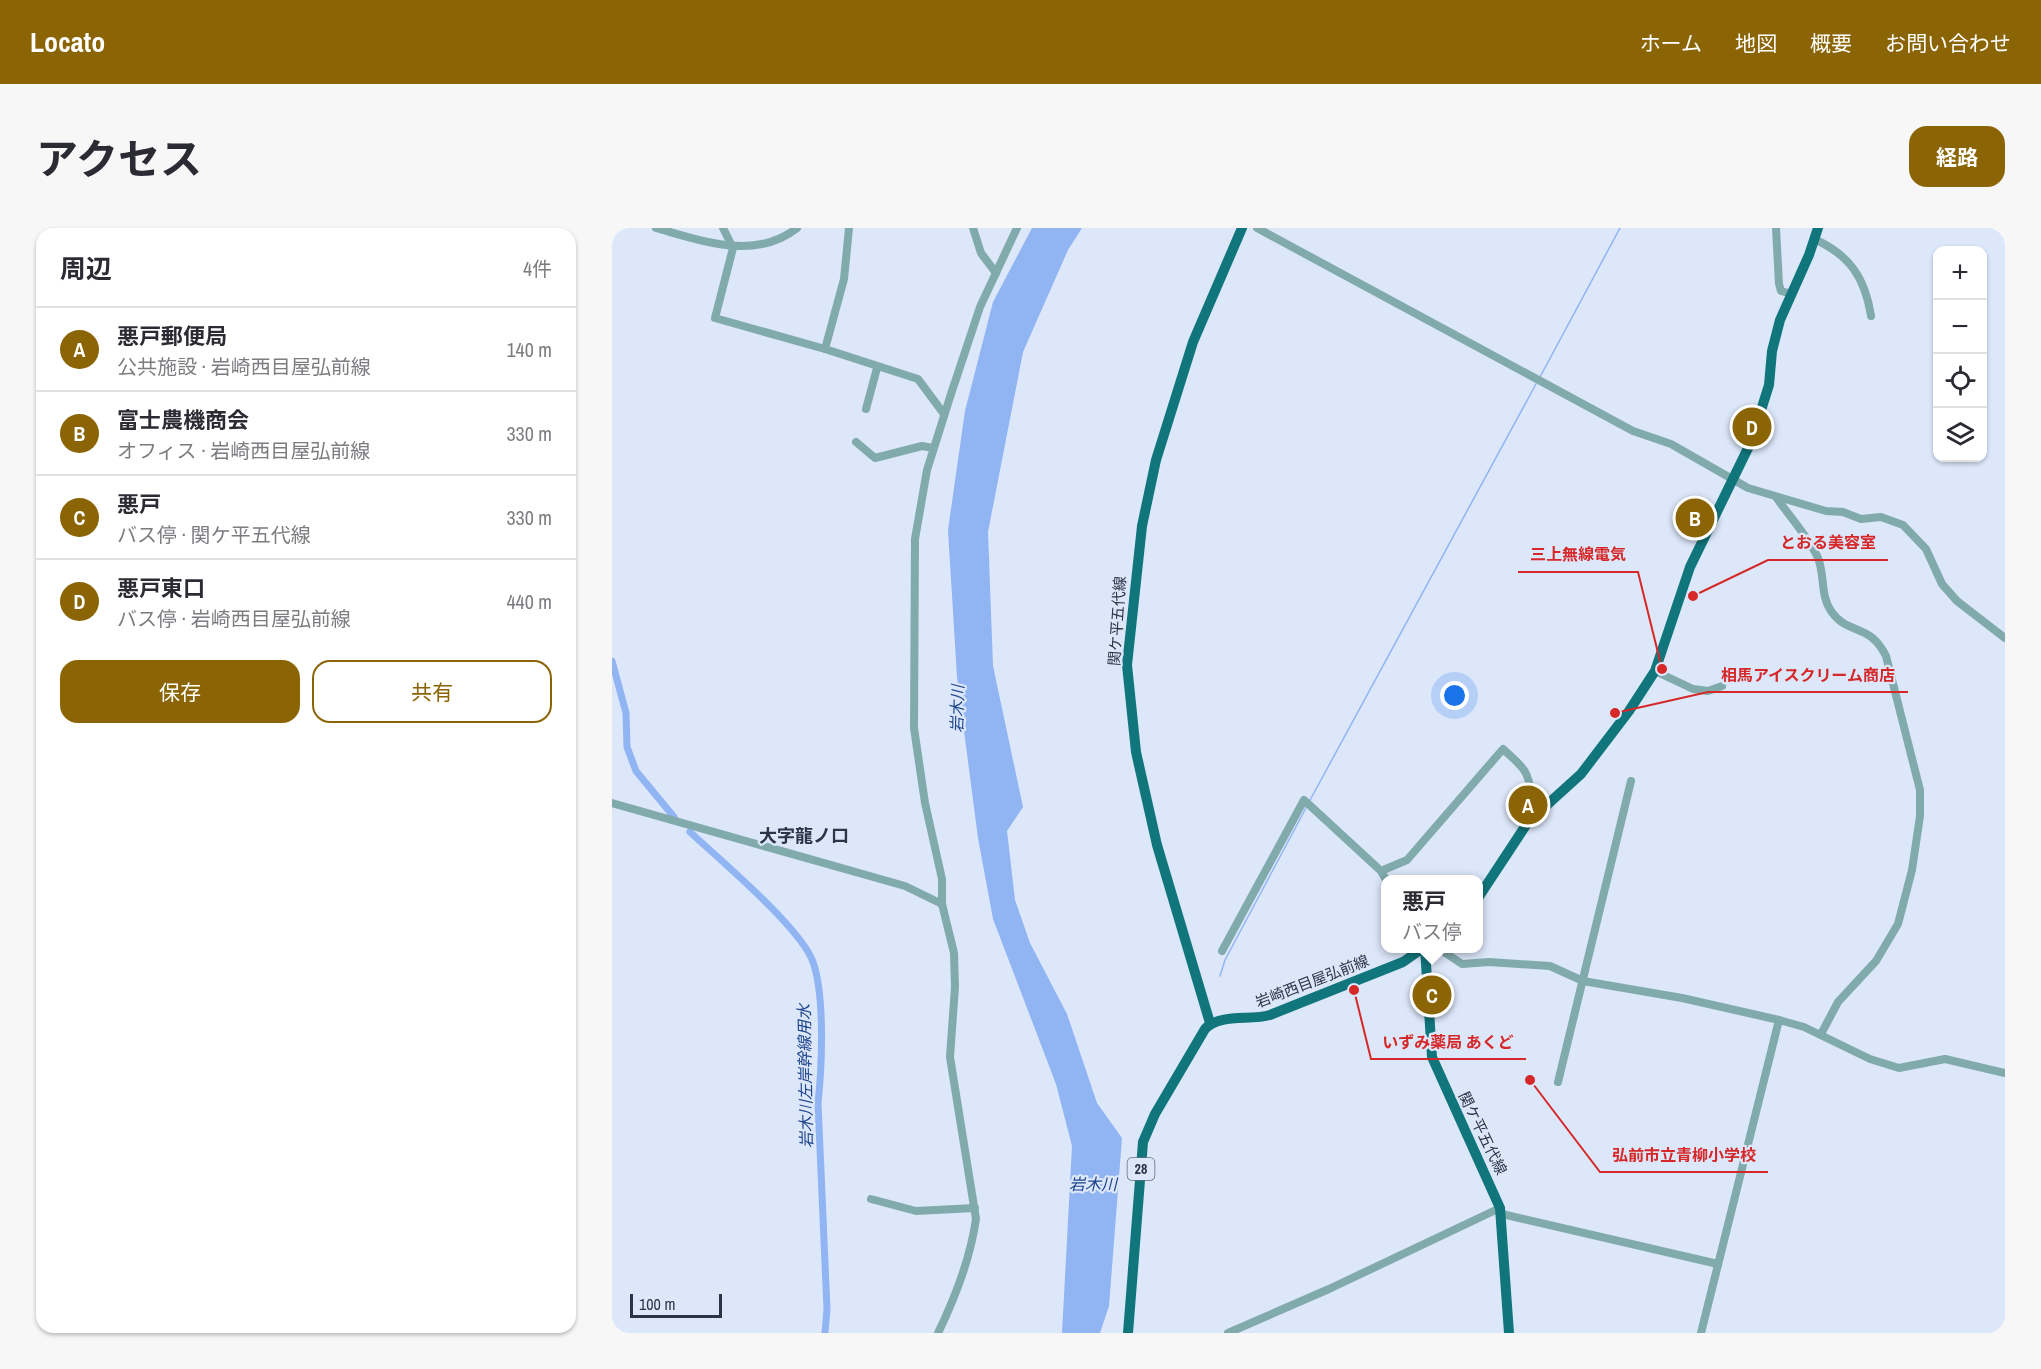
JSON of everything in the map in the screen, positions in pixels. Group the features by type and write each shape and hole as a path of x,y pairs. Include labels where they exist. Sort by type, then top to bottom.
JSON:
{"main road":[{"name":"関ケ平五代線","path":"1210,1023 1154,833 1136,752 1127,665 1142,526 1156,460 1193,342 1242,228"},
{"path":"1483,892 1523,829 1581,774 1629,711 1655,671 1690,567 1733,482 1756,428 1769,385 1777,329 1816,234"},
{"name":"岩崎西目屋弘前線","path":"1210,1023 1218,1020 1249,1020 1270,1015 1403,962 1416,953"},
{"name":"関ケ平五代線","path":"1424,953 1432,1057 1501,1211 1509,1333"},
{"name":"28","path":"1128,1333 1143,1142 1179,1070 1210,1023"}],"street":[{"path":"656,228 733,248 790,236 797,228"},
{"path":"723,228 733,248 715,318 825,349 918,380 944,414"},
{"path":"825,349 844,279 849,228"},
{"path":"973,228 981,253 996,273"},
{"path":"938,1333 957,1294 969,1254 975,1208 950,1057 955,987 954,952 942,904 942,879 925,803 914,728 915,539 933,448 944,414 980,308 1017,228"},
{"path":"1257,228 1633,431 1671,444 1733,482 1826,511 1843,512 1867,520 1881,517 1904,525 1926,549 1942,584 1957,601 2005,638"},
{"path":"1776,228 1779,284 1781,291 1792,294"},
{"path":"1816,234 1858,274 1867,290 1871,315"},
{"path":"867,409 877,368"},
{"path":"856,442 875,458 922,446 933,448"},
{"path":"1776,496 1818,558 1823,591 1830,609 1849,628 1868,633 1882,649 1920,790 1920,816 1912,870 1898,924 1876,961 1838,1002 1821,1034"},
{"path":"1655,671 1693,689 1708,691 1722,686"},
{"path":"1222,951 1304,800 1383,875 1407,860 1503,749 1525,770 1531,782 1532,795 1544,808"},
{"path":"1558,1082 1631,781"},
{"path":"612,803 905,886 942,904"},
{"path":"1446,953 1462,964 1489,962 1550,966 1584,981 1682,998 1779,1020 1821,1034 1869,1059 1899,1068 1945,1059 2005,1072"},
{"path":"1701,1333 1779,1020"},
{"path":"871,1200 916,1211 975,1208"},
{"path":"1228,1333 1501,1211 1718,1264"}],"water":[{"name":"岩木川","path":"1032,228 1082,228 1068,250 1023,352 988,532 993,666 1023,807 1007,831 1015,900 1030,943 1067,1014 1097,1103 1122,1138 1109,1306 1100,1333 1062,1333 1072,1146 1056,1084 993,919 978,838 957,677 948,530 965,411 993,302"}],"waterway":[{"path":"1540,377 1620,228"},
{"path":"1309,802 1536,384"},
{"name":"岩木川左岸幹線用水","path":"612,661 626,713 627,747 636,771 674,817"},
{"path":"1220,976 1225,960 1307,806"},
{"name":"岩木川左岸幹線用水","path":"690,832 793,931 813,962 817,976 821,1012 821,1071 818,1103 827,1309 825,1333"}],"place":[{"name":"悪戸東口","path":"1752,427"},
{"name":"富士農機商会","path":"1695,518"},
{"name":"とおる美容室","path":"1693,596"},
{"name":"三上無線電気","path":"1662,669"},
{"name":"相馬アイスクリーム商店","path":"1615,713"},
{"name":"悪戸郵便局","path":"1528,805"},
{"name":"いずみ薬局 あくど","path":"1354,990"},
{"name":"悪戸","path":"1432,995"},
{"name":"弘前市立青柳小学校","path":"1530,1080"}],"district":[{"name":"大字龍ノ口","path":"804,835"}]}
